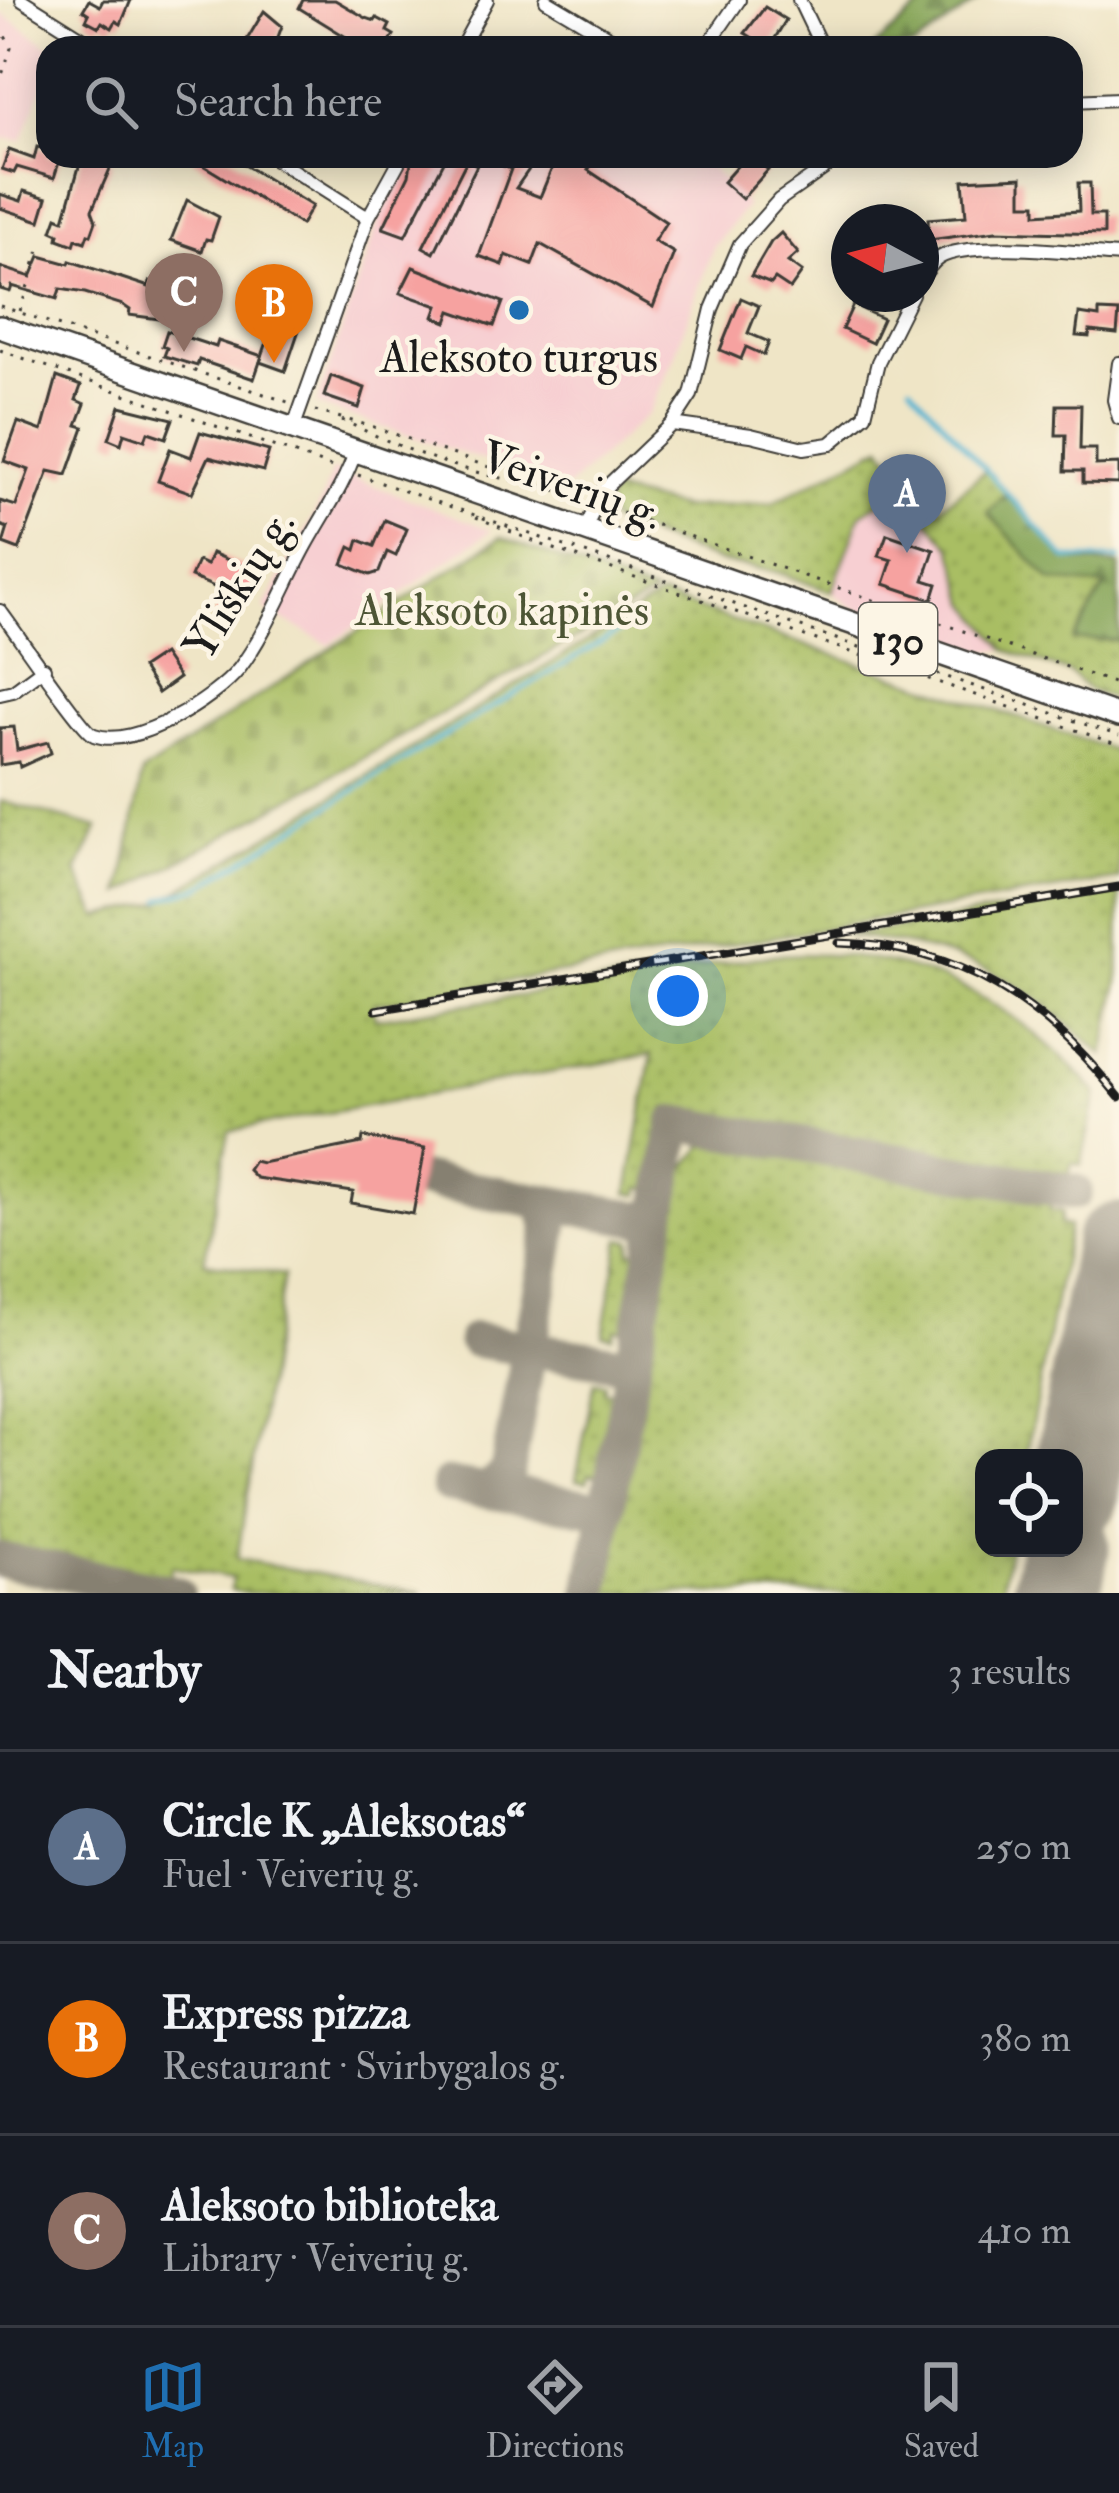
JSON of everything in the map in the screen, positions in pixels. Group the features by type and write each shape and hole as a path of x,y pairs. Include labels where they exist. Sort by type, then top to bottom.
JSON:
{"main road":[{"name":"Veiverių g.","path":"0,327 293,429 352,461 585,530 1119,716"}],"street":[{"path":"22,0 79,36"},
{"path":"467,36 487,0"},
{"path":"546,0 606,36"},
{"path":"714,36 739,0"},
{"path":"799,0 816,36"},
{"path":"1083,100 1119,99"},
{"path":"289,168 368,218"},
{"path":"293,429 368,218 395,168"},
{"path":"585,530 604,489 672,424 691,395 712,309 740,244 779,200 825,168"},
{"path":"939,259 961,251 1006,249 1119,256"},
{"path":"672,424 804,448 830,444 866,415 878,362 903,312"},
{"path":"1119,363 1114,400 1119,418"},
{"name":"Yliškių g.","path":"0,611 80,725 94,735 116,736 184,715 238,671 352,461"},
{"path":"0,694 13,691 44,668"}],"path":[{"path":"0,26 11,48 0,81"},
{"path":"20,312 43,248"},
{"path":"0,305 1119,686"},
{"path":"0,350 352,461 540,544 1119,745"},
{"path":"470,512 1119,736"}],"shaded area":[{"path":"0,12 36,37 36,105 22,141 3,138 0,147"},
{"name":"Aleksoto turgus","path":"407,168 711,168 747,205 713,248 649,413 567,488 316,405 380,216"},
{"path":"332,470 492,530 329,645 264,609 322,500"},
{"path":"880,502 927,518 952,547 968,602 1006,650 981,651 851,607 832,592 861,514"}],"green space":[{"path":"929,0 979,0 930,36 887,36"},
{"path":"882,446 936,511 986,470 1007,493 988,513 1105,586 1074,639 1119,640 1119,701 1088,690 1070,673 1006,650 968,602 952,547 926,518 880,502 861,514 832,592 776,572 721,562 611,522 607,501 614,492 682,508 772,503"},
{"path":"1007,493 1066,559 1119,565 1119,640 1073,640 1105,586 1051,581 988,513"},
{"name":"Aleksoto kapinės","path":"501,537 654,594 121,894 142,773"},
{"path":"661,596 1119,752 1119,879 373,1004 375,1019 774,955 869,959 953,983 991,1003 1063,1058 1097,1093 1081,1165 1072,1163 1069,1174 1057,1171 1055,1180 666,1108 651,1189 640,1188 639,1195 628,1193 652,1054 229,1131 204,1262 284,1275 237,1559 423,1593 248,1593 231,1590 232,1578 172,1567 169,1579 0,1547 0,801 98,828 77,872 98,917 160,902"},
{"path":"1119,891 1119,974 1104,1055 1032,995 990,971 919,948 846,936"},
{"path":"709,1140 1051,1203 1050,1210 1062,1212 1060,1224 1069,1226 1028,1449 975,1449 975,1557 1007,1557 1001,1593 604,1593 680,1174"},
{"path":"620,1239 632,1241 631,1251 639,1253 625,1330 615,1329 613,1337 603,1335"},
{"path":"594,1382 614,1393 599,1476 589,1474 587,1482 576,1480"}],"building":[{"path":"89,0 100,6 103,0 131,0 121,24 116,21 112,28 86,20 89,14 83,10"},
{"path":"303,0 335,0 390,25 387,31 394,35 344,36 299,8"},
{"path":"765,7 786,20 776,36 745,33"},
{"path":"264,11 282,26 278,36 249,36"},
{"path":"9,150 34,159 36,151 36,168 57,168 54,178 17,167 14,173 2,169"},
{"path":"79,168 110,168 92,210 96,221 85,242 76,239 74,245 58,239 59,234 52,231 57,217 64,220"},
{"path":"208,168 250,168 312,206 301,225"},
{"path":"410,168 441,168 405,236 383,228"},
{"path":"463,168 476,168 434,253 423,247"},
{"path":"508,168 530,168 516,188 540,197 552,168 589,168 666,222 654,241 674,253 653,307 540,244 532,265 506,255 503,265 479,256"},
{"path":"735,168 768,170 742,199 723,182"},
{"path":"1022,177 1022,204 1036,204 1036,214 1079,211 1078,183 1090,183 1091,215 1104,215 1104,234 996,231 939,239 939,218 966,216 963,180"},
{"path":"24,191 47,198 40,221 0,208 0,194 21,201"},
{"path":"187,200 219,217 202,251 171,240"},
{"path":"781,233 798,253 788,262 802,272 790,289 775,279 771,284 751,276"},
{"path":"40,256 149,287 150,282 162,286 160,295 167,297 160,319 129,315 123,305 85,293 60,289 57,299 12,286 10,292 0,289 0,267 31,277"},
{"path":"413,267 503,302 494,326 451,311 447,322 434,317 438,306 400,293"},
{"path":"741,298 759,306 748,333 769,342 764,355 746,347 741,359 720,350"},
{"path":"1099,311 1119,312 1117,334 1090,331 1089,337 1076,336 1079,314 1099,317"},
{"path":"850,312 868,312 883,319 872,343 842,329"},
{"path":"276,316 301,324 285,371 260,362"},
{"path":"167,331 262,356 254,379 199,360 197,366 164,356"},
{"path":"331,376 365,388 359,408 324,396"},
{"path":"57,377 81,386 76,400 85,404 77,425 84,427 67,475 49,471 19,550 3,544 8,528 0,525 0,501 16,506 29,470 4,461 18,422 42,431"},
{"path":"1057,405 1081,405 1080,449 1096,449 1096,465 1119,464 1119,484 1083,483 1083,471 1065,471 1066,435 1056,435"},
{"path":"120,406 173,419 166,438 148,432 145,440 124,433 121,444 109,439"},
{"path":"200,432 269,451 263,471 209,457 192,493 158,481 170,449 191,457"},
{"path":"385,520 407,529 396,556 387,552 379,572 370,575 343,564 350,547 356,550 359,540 374,546"},
{"path":"887,534 934,550 924,580 937,584 932,600 884,584 892,560 879,556"},
{"path":"212,553 261,574 252,593 247,590 229,627 213,618 226,592 191,577 198,561 207,565"},
{"path":"163,654 179,678 158,693 142,668"},
{"path":"14,727 17,750 48,742 51,753 20,767 19,762 0,765 0,728"},
{"path":"363,1137 425,1148 413,1214 351,1203 353,1192 256,1178 248,1170 254,1161 362,1143"}],"waterway":[{"path":"910,385 1066,559 1119,559"},
{"path":"161,899 201,887 635,622"}],"taxiway":[{"path":"592,1593 676,1123 1075,1192"},
{"path":"420,1180 658,1222"},
{"path":"489,1489 507,1473 551,1228 542,1202"},
{"path":"475,1340 633,1365"},
{"path":"448,1485 606,1510"},
{"path":"0,1560 176,1593"}],"runway":[{"path":"1082,1449 1119,1247"},
{"path":"1056,1593 1063,1557"}],"railway":[{"path":"376,1010 1119,887"},
{"path":"839,943 924,955 997,986 1061,1034 1119,1097"}],"place":[{"name":"Aleksoto turgus","path":"519,310"},
{"name":"Aleksoto biblioteka","path":"184,352"},
{"name":"Express pizza","path":"274,363"},
{"name":"Circle K „Aleksotas“","path":"907,553"}]}
